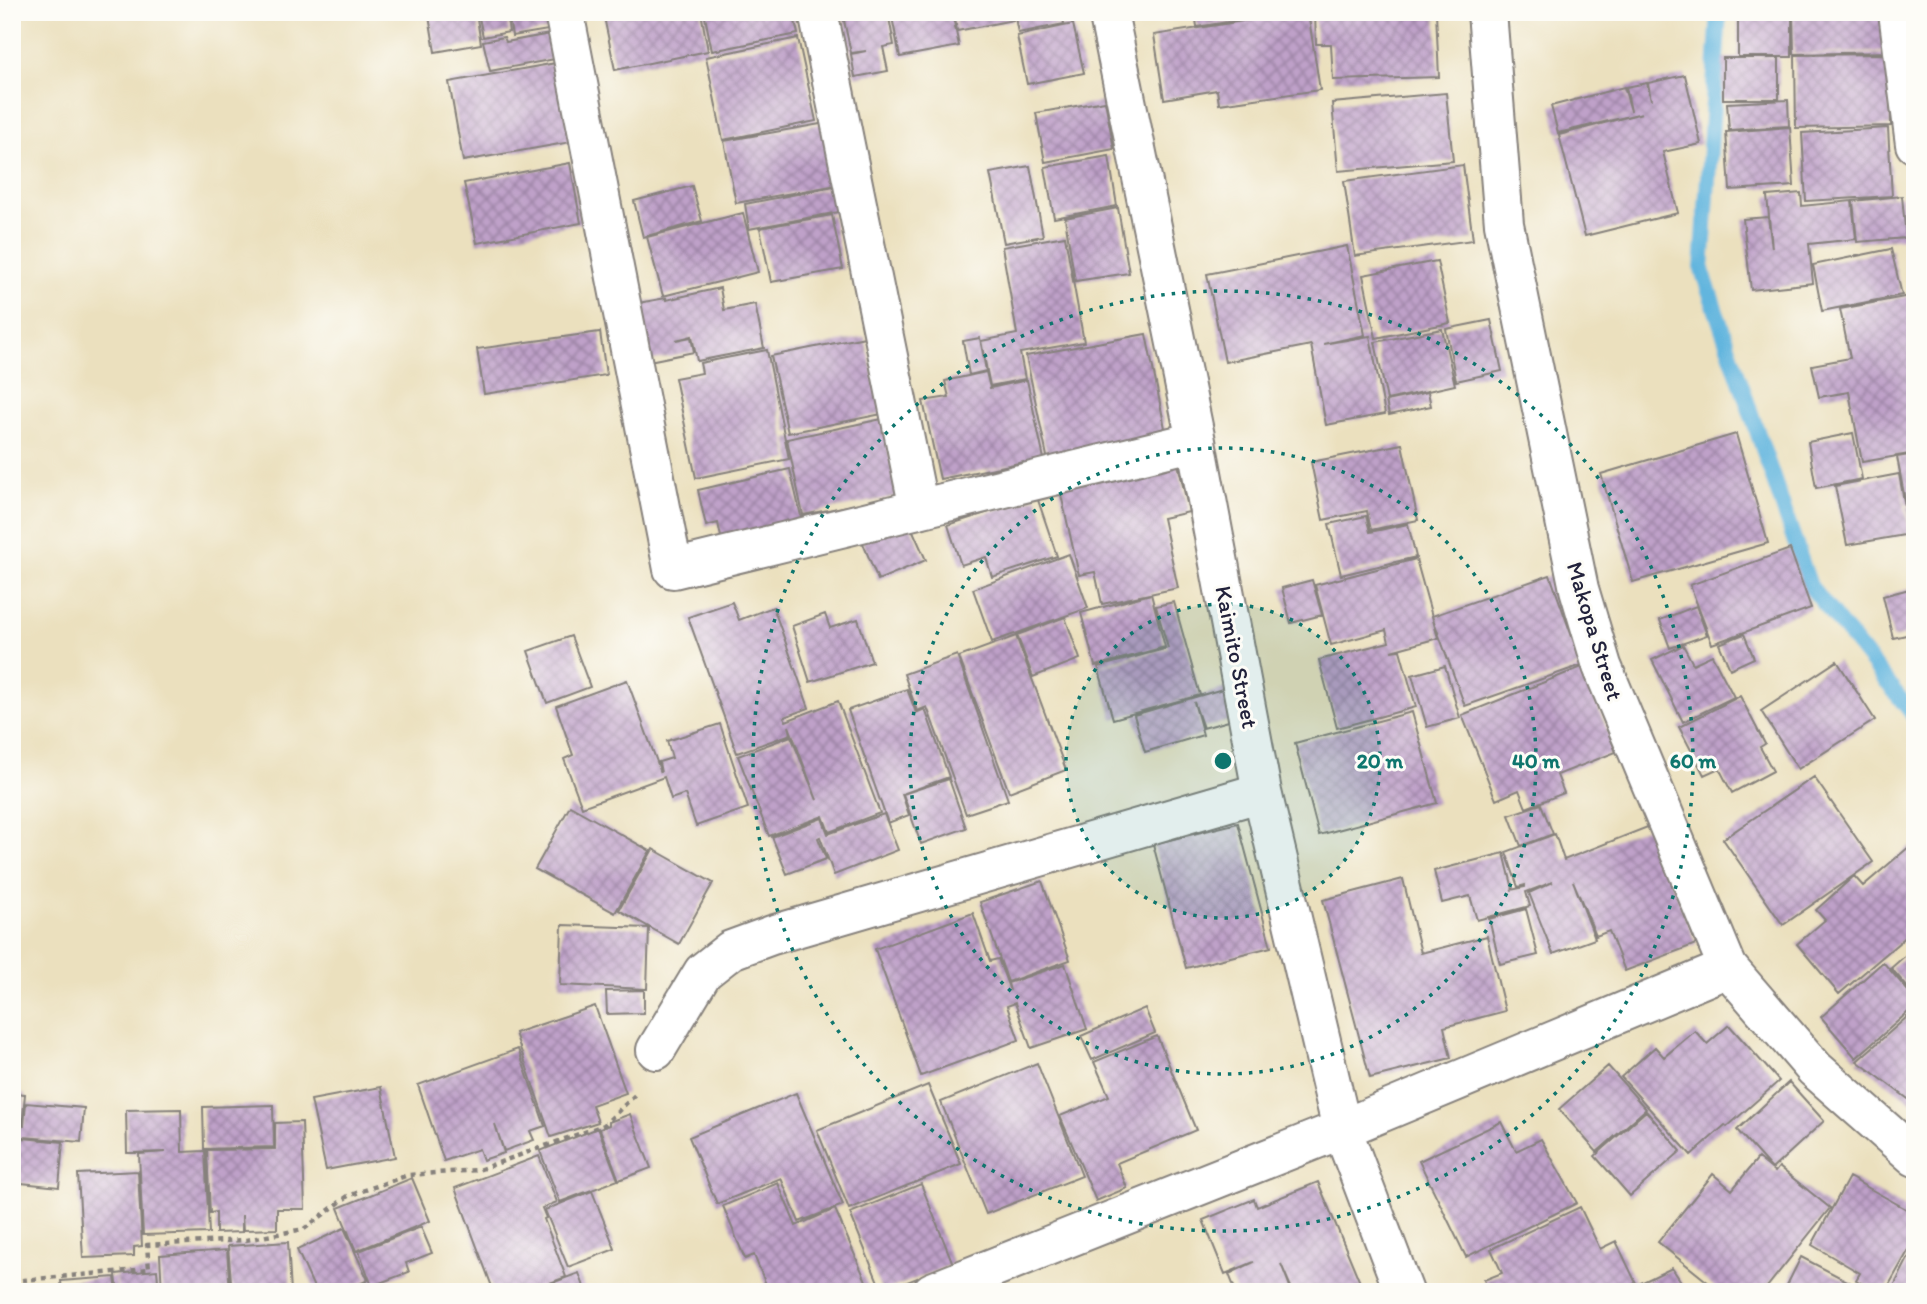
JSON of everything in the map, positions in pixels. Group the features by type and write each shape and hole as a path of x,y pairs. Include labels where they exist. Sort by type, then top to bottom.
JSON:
{"street":[{"path":"564,12 673,569 1196,441"},
{"path":"818,12 919,509"},
{"name":"Kaimito Street","path":"1108,12 1196,441 1262,792 1342,1129 1404,1292"},
{"name":"Makopa Street","path":"1487,12 1504,224 1579,589 1602,666 1728,968 1815,1069 1915,1157"},
{"path":"1898,12 1915,144"},
{"path":"656,1050 703,972 731,950 772,935 1262,792"},
{"path":"932,1292 1342,1129 1728,968"}],"path":[{"path":"12,1281 149,1269 147,1245 246,1240 304,1229 348,1196 396,1179 408,1175 478,1170 604,1125 638,1092 656,1050"}],"building":[{"path":"451,12 476,12 481,44 435,52 429,16"},
{"path":"478,12 506,12 509,32 483,37"},
{"path":"508,12 551,12 554,29 512,36"},
{"path":"603,12 701,12 708,51 615,70"},
{"path":"704,12 793,12 798,34 712,51"},
{"path":"861,12 888,12 894,45 883,47 888,71 855,77 851,54 866,51 851,53 843,16"},
{"path":"891,12 952,12 959,46 900,57"},
{"path":"954,12 1011,12 1013,20 957,31"},
{"path":"1014,12 1062,12 1064,24 1018,33"},
{"path":"1195,12 1276,12 1276,14 1197,27"},
{"path":"1308,12 1320,90 1219,104 1217,90 1164,99 1154,35"},
{"path":"1315,12 1436,12 1439,77 1333,80 1331,44 1316,44"},
{"path":"1738,12 1792,12 1792,57 1738,57"},
{"path":"1793,12 1888,12 1889,52 1794,54"},
{"path":"1073,24 1084,73 1027,84 1017,36"},
{"path":"550,34 555,59 490,71 483,41 504,37 506,42"},
{"path":"798,38 816,121 723,140 706,57"},
{"path":"1889,54 1891,126 1796,128 1795,55"},
{"path":"1723,58 1779,58 1779,99 1723,99"},
{"path":"556,63 571,142 463,161 449,82"},
{"path":"1685,75 1701,144 1663,152 1678,213 1585,236 1559,135 1642,113 1558,133 1551,106 1624,87 1631,111 1626,87 1647,83 1651,100 1648,83"},
{"path":"1446,93 1453,161 1338,171 1332,103"},
{"path":"1788,100 1789,126 1729,130 1727,103"},
{"path":"1105,101 1114,149 1045,162 1036,113"},
{"path":"826,123 837,185 736,203 724,141"},
{"path":"1790,127 1794,186 1730,190 1726,132"},
{"path":"1888,128 1892,196 1806,201 1802,133"},
{"path":"1109,156 1117,206 1054,218 1045,167"},
{"path":"570,163 581,223 477,243 464,183"},
{"path":"1463,165 1473,240 1355,256 1344,181"},
{"path":"1030,166 1043,236 1004,243 990,173"},
{"path":"692,186 702,221 643,237 634,201"},
{"path":"839,186 844,211 749,229 745,204"},
{"path":"1801,193 1802,206 1852,201 1856,239 1809,244 1813,283 1751,290 1743,219 1768,217 1772,248 1767,196"},
{"path":"1902,196 1906,238 1857,242 1853,201"},
{"path":"1118,208 1129,273 1075,281 1065,218"},
{"path":"743,213 758,272 663,296 647,237"},
{"path":"832,215 843,269 771,282 760,228"},
{"path":"1065,236 1084,342 1020,353 1025,379 990,386 981,341 1017,334 1002,247"},
{"path":"1347,246 1365,335 1323,344 1370,336 1385,414 1326,425 1311,345 1225,362 1207,274"},
{"path":"1891,249 1902,295 1822,311 1813,265"},
{"path":"1437,261 1450,323 1376,338 1363,275"},
{"path":"720,288 724,310 755,304 764,348 697,361 692,336 676,340 691,337 694,352 649,361 638,303"},
{"path":"1915,295 1915,453 1862,462 1849,392 1819,397 1812,365 1850,358 1840,309"},
{"path":"1491,320 1502,371 1456,381 1446,329"},
{"path":"1442,329 1455,385 1387,400 1375,342"},
{"path":"600,332 606,375 484,394 477,349"},
{"path":"1146,334 1168,443 1049,466 1026,356"},
{"path":"865,337 882,414 788,433 771,356"},
{"path":"980,338 986,371 969,375 963,341"},
{"path":"767,350 789,459 696,478 675,378 702,373 700,363"},
{"path":"986,372 990,388 1027,380 1044,459 993,503 987,471 1024,462 940,479 923,401 949,397 945,381"},
{"path":"1428,392 1431,406 1389,415 1386,401"},
{"path":"882,419 898,496 803,515 787,439"},
{"path":"1853,433 1862,479 1816,488 1808,442"},
{"path":"1736,434 1768,543 1633,582 1601,474"},
{"path":"1402,444 1418,520 1371,530 1367,511 1323,520 1311,462"},
{"path":"1915,454 1915,503 1906,505 1897,457"},
{"path":"1176,455 1189,512 1163,518 1178,588 1102,604 1095,572 1079,575 1058,481"},
{"path":"790,469 804,529 723,546 718,523 706,526 698,490"},
{"path":"1899,474 1910,534 1847,545 1835,486"},
{"path":"1037,497 1057,556 992,577 986,557 961,565 948,525"},
{"path":"1915,505 1915,530 1912,531 1907,507"},
{"path":"1366,516 1370,532 1408,524 1416,557 1341,575 1329,524"},
{"path":"909,522 926,560 878,580 862,541"},
{"path":"1790,549 1811,608 1712,644 1690,585"},
{"path":"1069,554 1088,608 992,642 973,589"},
{"path":"1416,559 1438,638 1391,651 1400,650 1416,707 1337,728 1319,660 1389,642 1386,630 1331,645 1315,585"},
{"path":"1550,575 1582,665 1465,706 1432,616"},
{"path":"1312,580 1322,615 1291,623 1282,588"},
{"path":"1913,588 1915,633 1893,638 1883,596"},
{"path":"1151,594 1165,647 1095,666 1081,613"},
{"path":"732,602 739,620 773,607 809,708 784,717 786,721 838,701 880,813 829,832 823,816 769,836 738,756 791,736 817,800 789,726 791,734 737,753 688,617"},
{"path":"1174,602 1200,695 1113,719 1098,667 1168,648 1156,606"},
{"path":"1696,606 1707,635 1670,648 1660,620"},
{"path":"825,614 830,628 858,619 872,662 810,682 792,626"},
{"path":"1065,617 1080,659 1033,677 1017,635"},
{"path":"1744,634 1754,658 1730,669 1719,644"},
{"path":"571,636 590,687 547,703 528,651"},
{"path":"1016,636 1066,770 1009,792 959,657"},
{"path":"1683,645 1693,664 1712,655 1734,697 1683,722 1652,660"},
{"path":"957,655 1008,800 966,814 927,707 917,711 904,674"},
{"path":"1837,661 1875,720 1798,769 1761,711"},
{"path":"1445,666 1460,718 1427,727 1412,675"},
{"path":"1582,667 1616,752 1557,775 1564,793 1526,808 1519,790 1496,800 1462,715"},
{"path":"627,680 661,773 659,762 672,758 667,741 720,724 748,808 696,826 685,794 671,799 664,777 582,807 564,759 573,755 556,706"},
{"path":"1226,688 1236,719 1203,728 1194,702 1203,735 1145,752 1134,715"},
{"path":"907,689 916,713 925,709 949,777 902,794 909,815 888,823 848,710"},
{"path":"1740,696 1765,744 1760,747 1773,771 1732,793 1719,768 1704,775 1679,727"},
{"path":"1412,712 1437,803 1319,835 1295,743"},
{"path":"1814,777 1873,862 1783,925 1723,839"},
{"path":"949,779 966,828 921,844 903,794"},
{"path":"1541,804 1553,834 1521,846 1509,815"},
{"path":"570,806 650,851 615,913 535,869"},
{"path":"884,814 898,850 834,875 820,837 818,838 826,859 787,874 772,837 822,818 828,834"},
{"path":"1238,823 1271,947 1186,968 1153,844"},
{"path":"1650,826 1696,944 1625,971 1609,931 1596,936 1573,881 1595,939 1553,954 1529,893 1553,882 1526,892 1530,906 1477,920 1470,896 1442,903 1434,871 1504,853 1513,889 1511,890 1525,885 1518,887 1506,852 1555,834 1564,860"},
{"path":"1910,846 1915,851 1915,929 1839,994 1797,944 1825,920 1816,910 1854,876 1863,886"},
{"path":"653,849 713,883 679,944 619,910"},
{"path":"1403,879 1421,953 1487,936 1505,1011 1444,1027 1451,1058 1370,1078 1323,900"},
{"path":"1042,881 1070,960 1008,982 980,902"},
{"path":"1526,909 1538,955 1500,964 1489,919"},
{"path":"973,913 990,961 998,959 1010,991 1008,983 1065,964 1087,1029 1031,1048 1015,1003 1007,1006 1019,1040 921,1076 875,949"},
{"path":"562,925 649,928 647,989 560,985"},
{"path":"1915,947 1915,996 1891,968"},
{"path":"1883,962 1915,999 1915,1006 1856,1058 1821,1017"},
{"path":"644,990 644,1013 607,1014 606,991"},
{"path":"595,1006 626,1093 592,1105 598,1122 551,1137 515,1033"},
{"path":"1145,1008 1155,1033 1092,1060 1081,1036"},
{"path":"1915,1010 1915,1104 1857,1061"},
{"path":"1729,1025 1779,1081 1691,1155 1621,1077 1655,1047 1664,1057 1695,1031 1707,1044"},
{"path":"1157,1036 1196,1130 1117,1163 1127,1188 1096,1201 1060,1116 1109,1096 1094,1062"},
{"path":"518,1049 545,1126 530,1131 534,1140 504,1151 495,1124 504,1153 483,1160 479,1149 444,1161 418,1085"},
{"path":"1037,1063 1082,1176 986,1214 941,1102"},
{"path":"1608,1066 1646,1109 1597,1152 1559,1109"},
{"path":"1789,1082 1824,1121 1772,1169 1737,1130"},
{"path":"928,1085 961,1164 849,1209 817,1130"},
{"path":"381,1087 395,1157 326,1170 311,1100"},
{"path":"12,1093 25,1094 22,1126 26,1103 84,1108 81,1142 12,1136"},
{"path":"796,1093 843,1205 799,1222 781,1178 717,1204 689,1137"},
{"path":"273,1105 274,1147 204,1149 203,1107"},
{"path":"181,1109 182,1152 205,1151 209,1233 143,1235 139,1154 166,1152 127,1153 126,1110"},
{"path":"1646,1111 1681,1151 1630,1196 1595,1156"},
{"path":"630,1114 651,1168 619,1180 600,1129 609,1125 609,1122"},
{"path":"302,1122 305,1209 277,1209 277,1229 243,1230 242,1215 242,1232 216,1233 216,1212 210,1213 207,1150 275,1149 275,1123"},
{"path":"1501,1122 1516,1151 1541,1139 1577,1203 1466,1257 1419,1161"},
{"path":"598,1128 618,1180 560,1202 540,1151"},
{"path":"12,1137 63,1142 59,1187 12,1182"},
{"path":"539,1156 557,1202 542,1208 546,1218 544,1219 566,1277 526,1292 494,1292 455,1188"},
{"path":"1758,1158 1775,1172 1779,1167 1830,1208 1763,1292 1720,1292 1658,1242 1713,1174 1732,1190"},
{"path":"138,1171 142,1246 134,1247 134,1256 83,1258 78,1174"},
{"path":"1849,1177 1915,1214 1915,1239 1885,1292 1877,1292 1856,1280 1860,1273 1812,1245"},
{"path":"412,1178 430,1221 356,1251 338,1208"},
{"path":"1318,1182 1364,1292 1293,1292 1281,1264 1292,1292 1236,1292 1229,1274 1254,1262 1225,1274 1203,1220 1254,1199 1257,1207"},
{"path":"778,1183 796,1226 835,1209 869,1288 859,1292 769,1292 754,1255 745,1259 723,1206"},
{"path":"921,1184 953,1264 882,1292 850,1213"},
{"path":"592,1191 615,1249 568,1267 545,1210"},
{"path":"1580,1207 1600,1249 1616,1241 1636,1283 1618,1292 1489,1292 1484,1280 1502,1273 1491,1249"},
{"path":"421,1227 432,1253 406,1263 409,1272 372,1286 359,1251"},
{"path":"344,1228 368,1280 342,1292 316,1292 297,1250"},
{"path":"288,1242 291,1292 232,1292 228,1246"},
{"path":"1915,1245 1915,1292 1891,1292"},
{"path":"227,1250 230,1292 162,1292 160,1255"},
{"path":"1801,1257 1853,1284 1849,1292 1796,1292 1786,1287"},
{"path":"1672,1268 1688,1292 1622,1292"},
{"path":"157,1270 159,1292 118,1292 116,1274"},
{"path":"579,1273 586,1292 530,1292 530,1291"},
{"path":"115,1277 117,1292 62,1292 61,1281"},
{"path":"366,1283 369,1292 347,1292"}],"waterway":[{"path":"1719,12 1702,270 1810,586 1915,717"}]}
